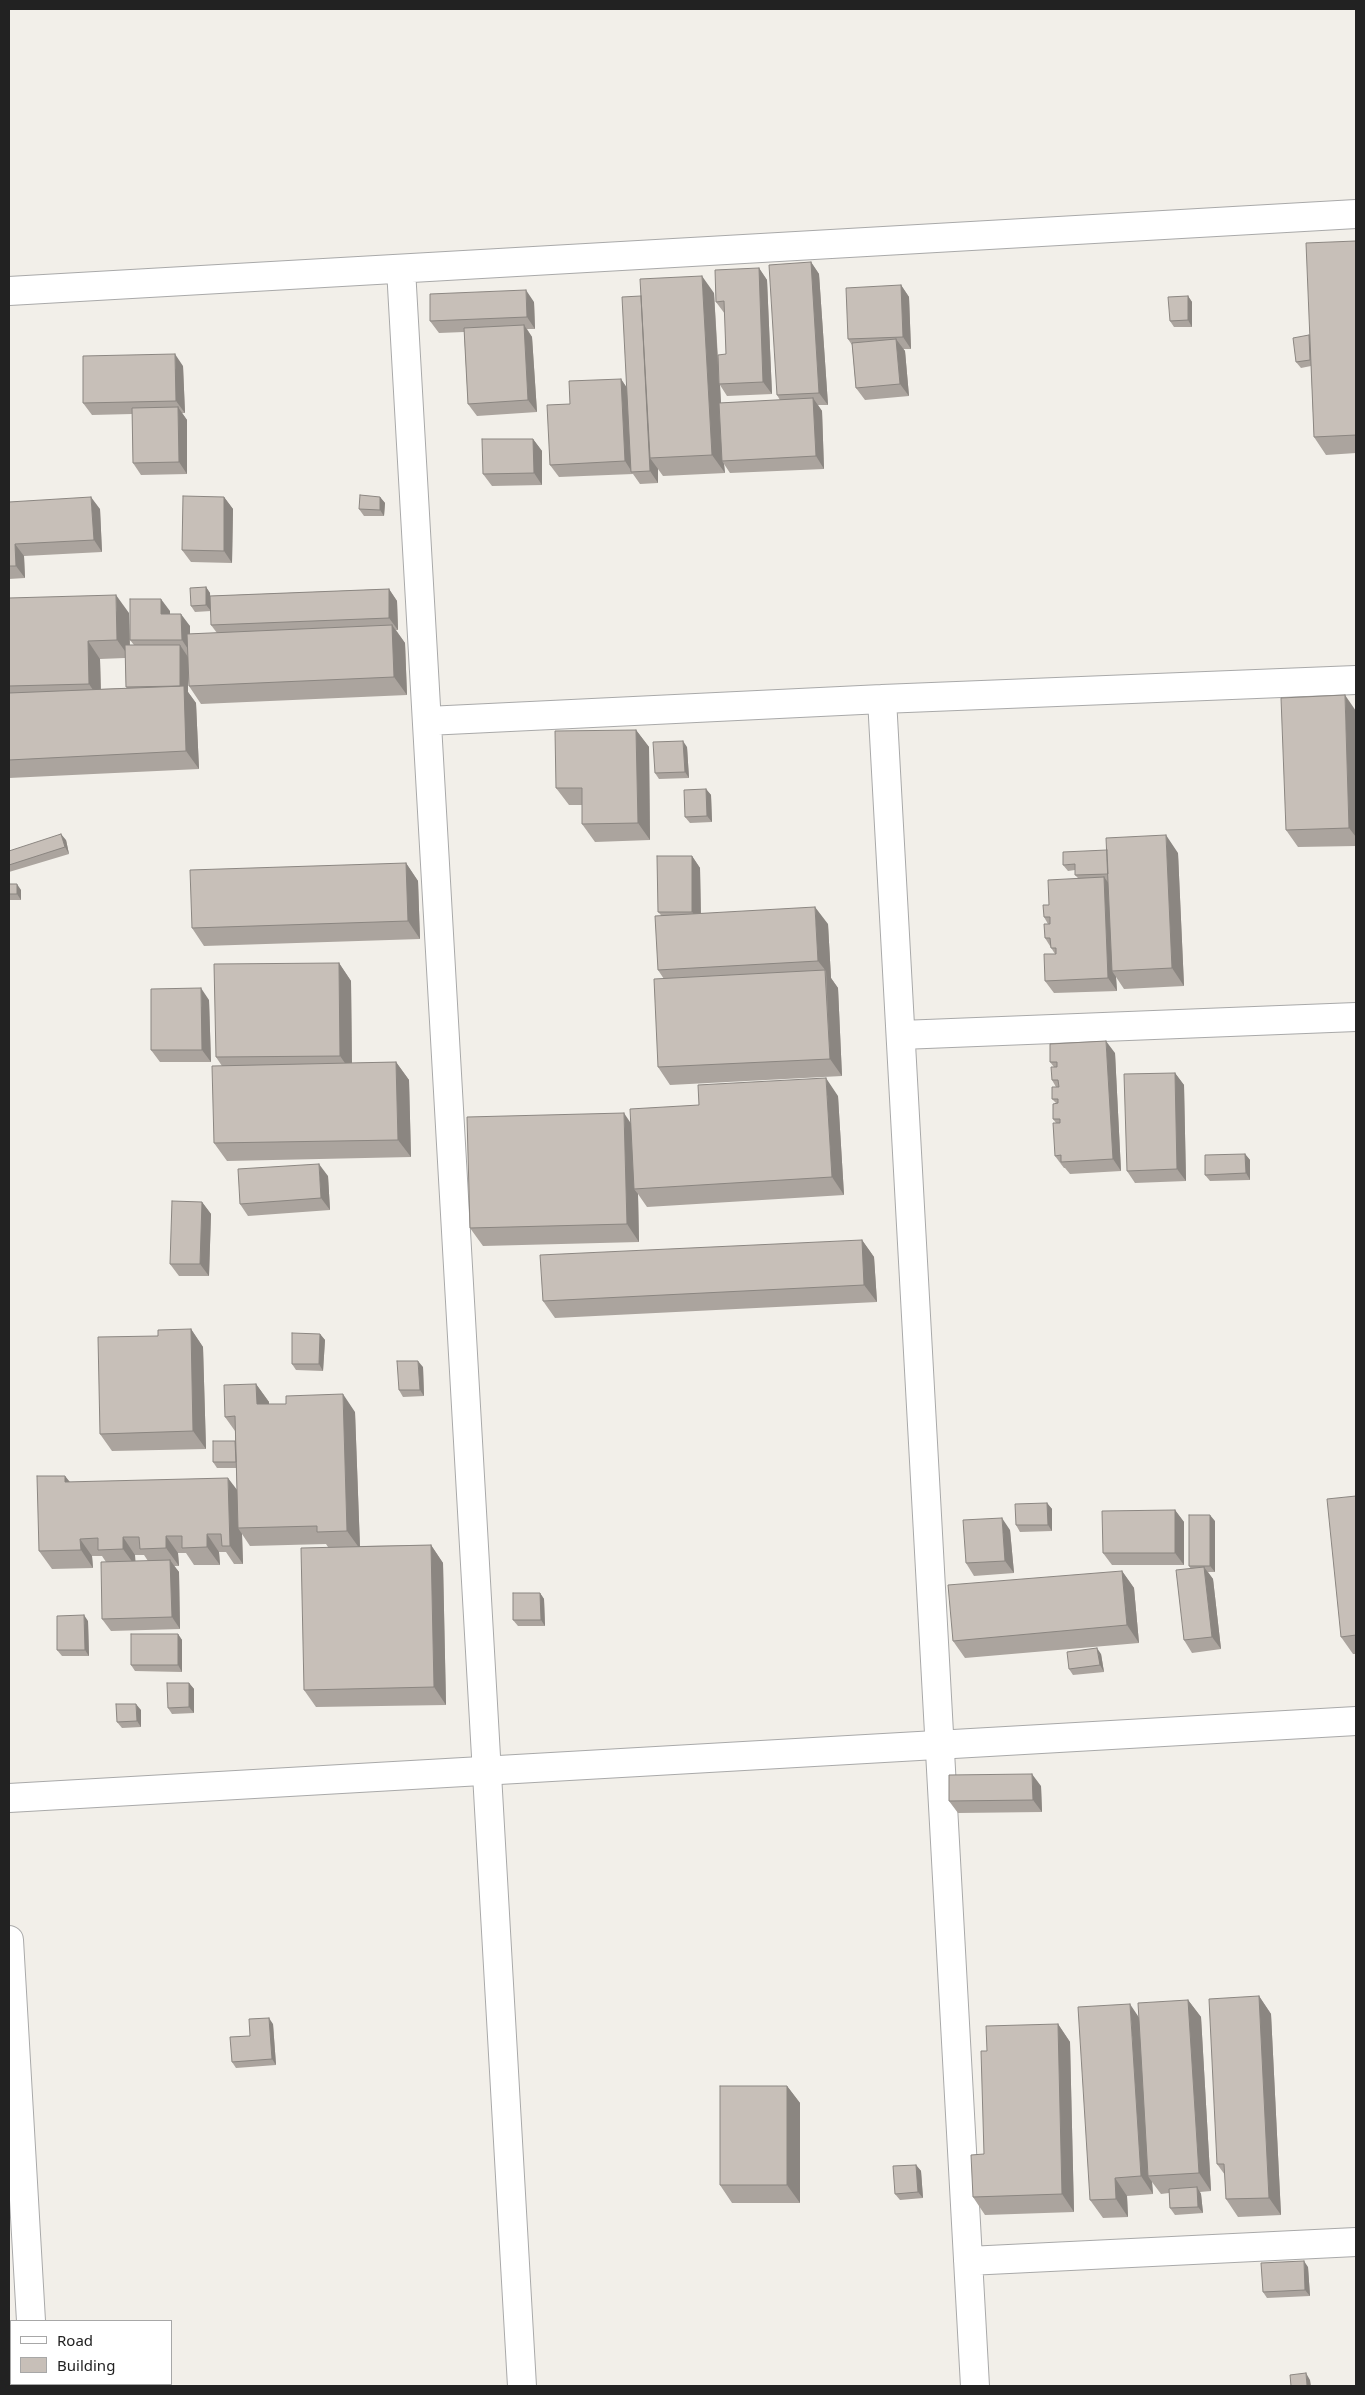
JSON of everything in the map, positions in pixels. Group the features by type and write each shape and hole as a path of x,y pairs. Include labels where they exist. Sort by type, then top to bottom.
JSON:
{"street":[{"path":"9,291 1356,214"},
{"path":"401,269 522,2386"},
{"path":"426,721 882,699 1356,680"},
{"path":"882,699 974,2386"},
{"path":"901,1035 1356,1016"},
{"path":"9,1798 1356,1721"},
{"path":"9,1940 31,2320"},
{"path":"968,2260 1356,2242"}],"building":[{"path":"1356,241 1356,435 1314,437 1306,243"},
{"path":"811,262 819,393 777,395 769,265"},
{"path":"759,268 763,382 719,384 718,355 726,354 724,301 716,302 715,270"},
{"path":"702,276 712,455 650,458 640,279"},
{"path":"901,285 903,337 848,339 846,288"},
{"path":"526,290 527,317 430,321 430,294"},
{"path":"641,296 650,471 631,472 622,297"},
{"path":"1188,296 1188,320 1170,321 1168,297"},
{"path":"524,325 528,400 468,404 464,328"},
{"path":"1309,335 1310,360 1296,362 1293,338"},
{"path":"896,339 900,384 856,388 852,343"},
{"path":"175,354 176,401 83,403 83,356"},
{"path":"621,379 625,461 550,465 547,405 570,404 569,381"},
{"path":"813,398 816,456 722,461 719,403"},
{"path":"178,407 179,462 133,463 132,408"},
{"path":"482,439 533,439 534,473 483,474"},
{"path":"360,495 380,497 380,510 359,509"},
{"path":"183,496 224,497 224,551 182,550"},
{"path":"91,497 94,540 15,544 16,566 9,566 9,502"},
{"path":"206,587 206,605 191,606 190,588"},
{"path":"389,589 389,618 211,625 210,596"},
{"path":"116,595 117,640 88,641 89,684 9,686 9,598"},
{"path":"130,599 161,599 161,614 181,614 182,640 130,640"},
{"path":"392,625 394,677 189,686 187,634"},
{"path":"125,645 180,645 180,686 126,687"},
{"path":"184,686 186,751 9,760 9,693"},
{"path":"1345,695 1349,828 1286,830 1281,698"},
{"path":"636,730 638,823 582,824 582,788 556,788 555,731"},
{"path":"683,741 685,772 655,773 653,742"},
{"path":"706,789 707,816 685,817 684,790"},
{"path":"61,834 65,847 9,865 9,851"},
{"path":"1166,835 1172,968 1112,971 1106,838"},
{"path":"1107,850 1108,874 1075,875 1075,864 1063,865 1063,852"},
{"path":"657,856 692,856 692,912 658,912"},
{"path":"406,863 408,921 192,928 190,870"},
{"path":"1104,877 1108,978 1045,981 1044,954 1056,954 1056,948 1051,948 1050,938 1045,938 1044,924 1050,924 1050,917 1044,917 1043,905 1049,905 1048,880"},
{"path":"9,884 17,884 17,894 9,894"},
{"path":"815,907 818,961 658,970 655,916"},
{"path":"339,963 340,1056 216,1057 214,964"},
{"path":"825,970 830,1059 658,1067 654,979"},
{"path":"201,988 202,1050 151,1050 151,989"},
{"path":"1106,1041 1113,1159 1061,1162 1061,1155 1055,1156 1053,1123 1060,1123 1060,1119 1053,1119 1053,1104 1058,1103 1058,1099 1052,1099 1052,1087 1059,1087 1058,1080 1052,1080 1051,1067 1057,1067 1057,1062 1050,1062 1050,1044"},
{"path":"396,1062 398,1140 214,1143 212,1066"},
{"path":"1175,1073 1177,1169 1127,1171 1124,1074"},
{"path":"826,1078 832,1177 634,1189 630,1109 699,1105 698,1085"},
{"path":"624,1113 627,1224 470,1228 467,1117"},
{"path":"1245,1154 1246,1173 1205,1175 1205,1155"},
{"path":"319,1164 321,1198 240,1204 238,1169"},
{"path":"172,1201 202,1202 200,1264 170,1264"},
{"path":"862,1240 864,1285 543,1301 540,1255"},
{"path":"191,1329 193,1431 100,1434 98,1337 158,1336 158,1330"},
{"path":"292,1333 320,1334 319,1364 292,1364"},
{"path":"397,1361 418,1361 420,1390 399,1390"},
{"path":"256,1384 257,1404 286,1404 286,1396 343,1394 347,1531 317,1532 317,1526 238,1528 235,1416 225,1417 224,1385"},
{"path":"213,1441 235,1441 236,1462 213,1462"},
{"path":"37,1476 65,1476 65,1482 228,1478 230,1546 222,1546 221,1534 207,1534 207,1547 182,1548 182,1536 166,1536 166,1548 140,1549 139,1537 123,1537 123,1549 98,1550 98,1538 80,1539 81,1550 39,1551"},
{"path":"1356,1496 1356,1635 1341,1637 1327,1499"},
{"path":"1047,1503 1048,1525 1016,1525 1015,1504"},
{"path":"1175,1510 1175,1553 1103,1553 1102,1511"},
{"path":"1189,1515 1210,1515 1210,1566 1189,1566"},
{"path":"1002,1518 1005,1561 966,1563 963,1520"},
{"path":"431,1545 434,1687 304,1690 301,1548"},
{"path":"170,1560 172,1617 102,1619 101,1562"},
{"path":"1204,1567 1212,1637 1184,1640 1176,1570"},
{"path":"1122,1571 1127,1625 953,1641 948,1585"},
{"path":"513,1593 540,1593 541,1620 513,1620"},
{"path":"84,1615 85,1650 57,1650 57,1616"},
{"path":"131,1634 178,1634 178,1665 131,1665"},
{"path":"1097,1648 1100,1665 1069,1669 1067,1652"},
{"path":"167,1683 189,1683 189,1707 168,1708"},
{"path":"116,1704 136,1704 137,1721 117,1722"},
{"path":"1032,1774 1033,1800 949,1801 949,1775"},
{"path":"1259,1996 1269,2198 1226,2199 1224,2164 1217,2164 1209,1999"},
{"path":"1188,2000 1199,2173 1148,2176 1138,2003"},
{"path":"1130,2004 1141,2176 1115,2178 1116,2199 1090,2200 1078,2007"},
{"path":"269,2018 272,2059 232,2062 230,2037 250,2036 249,2019"},
{"path":"1058,2024 1062,2194 973,2197 971,2155 984,2154 981,2051 987,2051 986,2026"},
{"path":"720,2086 787,2086 787,2185 720,2185"},
{"path":"916,2165 918,2192 895,2194 893,2166"},
{"path":"1197,2187 1198,2207 1170,2208 1169,2189"},
{"path":"1304,2261 1305,2290 1263,2292 1261,2263"},
{"path":"1306,2373 1307,2386 1291,2386 1290,2375"}]}
